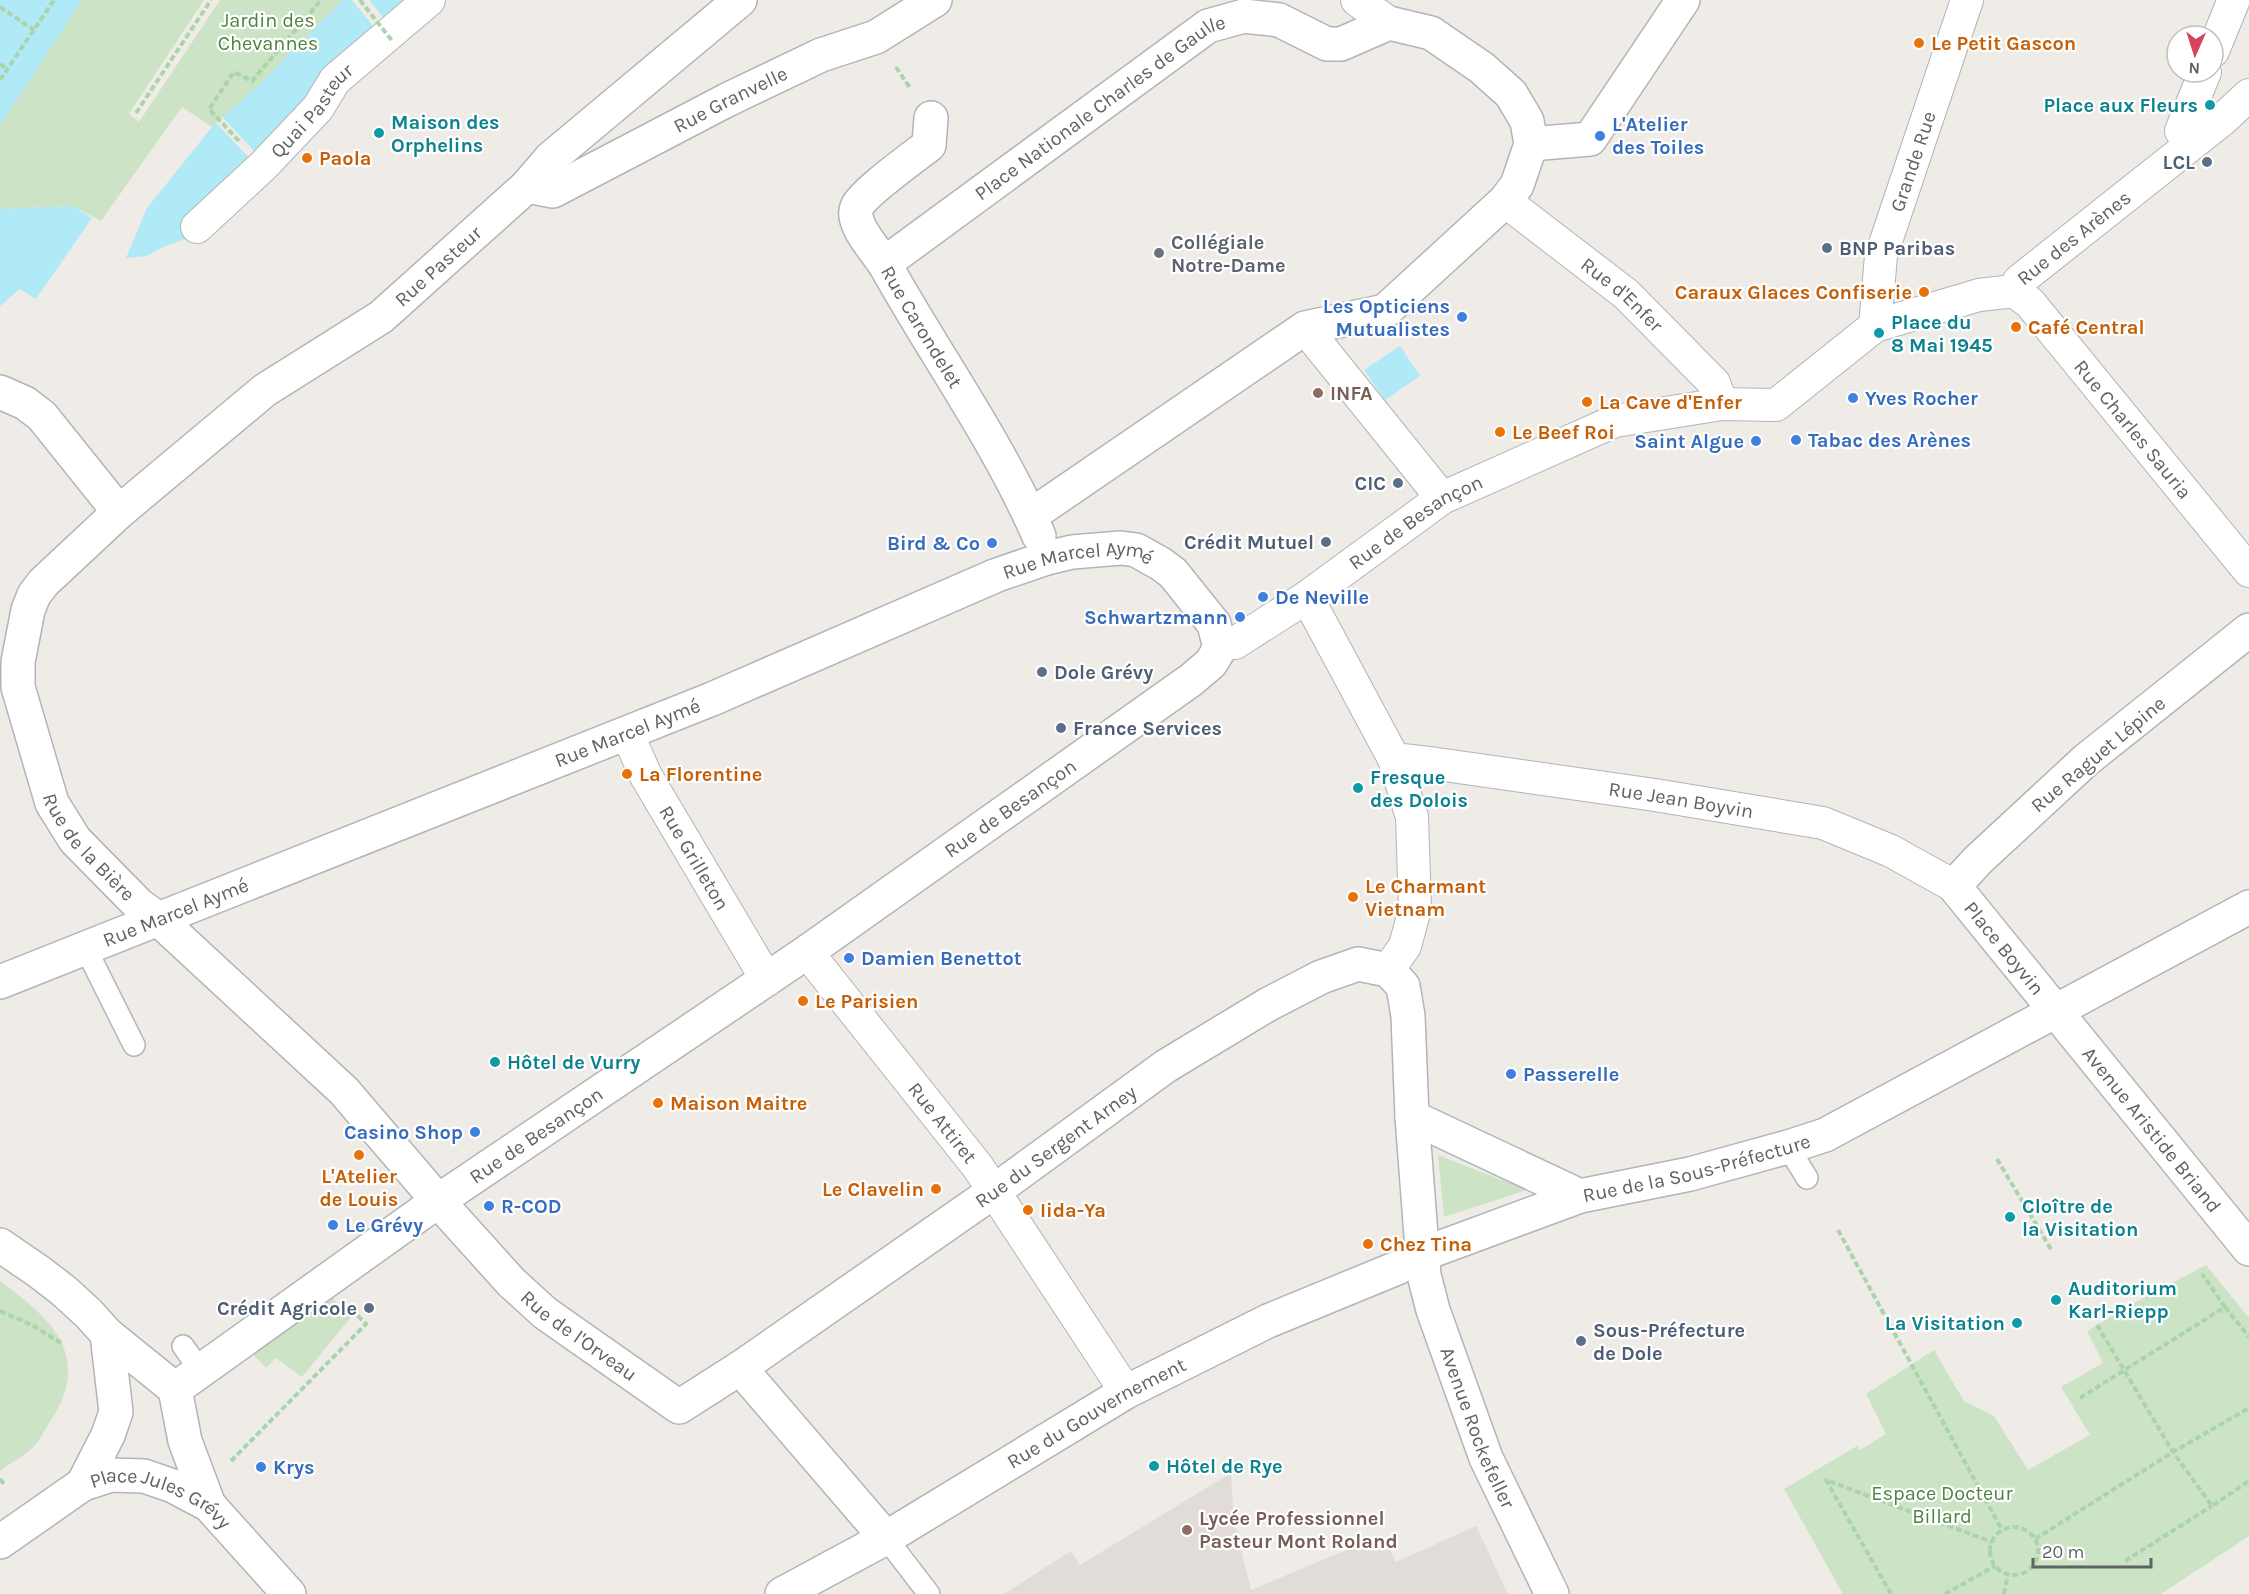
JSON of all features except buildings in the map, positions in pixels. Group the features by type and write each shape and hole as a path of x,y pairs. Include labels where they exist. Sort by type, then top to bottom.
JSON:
{"street":[{"name":"Quai Pasteur","path":"197,227 263,166 318,108 335,80 429,0"},
{"name":"Rue Pasteur","path":"119,512 265,390 381,317 527,186 551,158 740,0"},
{"name":"Rue Granvelle","path":"527,186 554,191 727,100 821,55 876,37 935,0"},
{"path":"1030,516 1305,328 1385,311 1505,201 1517,185 1531,144 1527,121 1511,94 1482,68 1431,33 1390,12 1357,0"},
{"path":"1531,144 1590,139 1683,0"},
{"name":"Grande Rue","path":"1875,326 1881,256 1967,0"},
{"path":"2224,24 2233,2"},
{"name":"Place Nationale Charles de Gaulle","path":"885,263 1208,26 1244,16 1279,20 1327,44 1341,44 1390,12"},
{"path":"2181,131 2200,84"},
{"name":"Rue des Arènes","path":"1875,326 1979,295 2014,291 2019,281 2185,150 2249,95"},
{"name":"Rue Carondelet","path":"931,118 929,145 865,196 856,208 856,224 885,263 1012,479 1047,558"},
{"name":"Rue d'Enfer","path":"1505,201 1626,294 1714,383 1722,404"},
{"name":"Rue Charles Sauria","path":"2014,291 2030,303 2249,572"},
{"name":"Rue de Besançon","path":"185,1368 767,980 1191,680 1211,663 1219,644 1234,643 1307,597 1442,498 1615,422 1722,404 1776,405 1875,326"},
{"path":"1305,328 1442,498"},
{"path":"0,392 25,403 42,416 119,512"},
{"name":"Rue de la Bière","path":"119,512 43,583 34,595 28,610 18,662 18,687 52,803 75,840 139,905 157,918 344,1091 438,1201"},
{"name":"Rue Marcel Aymé","path":"0,982 712,699 997,575 1047,558 1097,549 1136,550 1173,573 1214,624 1219,644"},
{"path":"1307,597 1394,759 1412,817 1415,909 1405,946 1388,970 1403,986 1408,1016 1412,1117"},
{"name":"Rue Raguet Lépine","path":"1954,886 1978,860 2086,760 2249,630"},
{"name":"Rue Grilleton","path":"627,733 645,776 767,980"},
{"name":"Rue Jean Boyvin","path":"1394,759 1655,795 1823,823 1891,851 1954,886"},
{"name":"Place Boyvin","path":"1954,886 2054,1011"},
{"name":"Rue de la Sous-Préfecture","path":"1412,1117 1580,1196 1690,1174 1825,1135 2249,907"},
{"name":"Rue Attiret","path":"807,952 978,1167 1126,1392"},
{"name":"Rue du Sergent Arney","path":"740,1368 993,1192 1166,1066 1267,1005 1321,977 1358,964 1388,970"},
{"name":"Avenue Aristide Briand","path":"2054,1011 2081,1040 2249,1249"},
{"name":"Avenue Rockefeller","path":"1412,1117 1424,1275 1433,1310 1486,1458 1552,1594"},
{"name":"Rue du Gouvernement","path":"783,1594 886,1538 1126,1392 1268,1321 1397,1268 1423,1254 1580,1196"},
{"name":"Rue de l'Orveau","path":"438,1201 511,1282 545,1313 679,1407 740,1368"},
{"path":"0,1245 64,1291 107,1334 185,1368 184,1441 209,1505"},
{"path":"83,1484 108,1435 116,1412 107,1334"},
{"path":"740,1368 886,1538"},
{"name":"Place Jules Grévy","path":"0,1566 6,1539 83,1484 111,1475 144,1476 173,1486 209,1505 289,1594"}],"lane":[{"path":"85,947 134,1045"},
{"path":"1788,1147 1807,1178"},
{"path":"886,1538 930,1594"}],"path":[{"path":"0,80 54,0"},
{"path":"136,113 211,0"},
{"path":"219,121 208,109 234,72 252,81 321,0"},
{"path":"360,0 393,42"},
{"path":"0,7 34,30"},
{"path":"876,37 931,118"},
{"path":"0,64 8,69"},
{"path":"1997,1159 2052,1251"},
{"path":"1838,1230 2002,1530"},
{"path":"2202,1274 2249,1337"},
{"path":"231,1462 366,1324 345,1303"},
{"path":"2080,1398 2125,1372 2225,1307"},
{"path":"0,1311 32,1325 70,1348"},
{"path":"2097,1325 2173,1452 2212,1506"},
{"path":"2035,1539 2173,1452 2249,1408"},
{"path":"226,1456 238,1470"},
{"path":"0,1479 4,1484"},
{"path":"1891,1594 1826,1480 1992,1542"},
{"path":"2125,1561 2249,1481"},
{"path":"2021,1528 2035,1539 2038,1547 2036,1563 2024,1574 2008,1575 1995,1566 1990,1554 1992,1542 2002,1530 2021,1528"},
{"path":"1945,1594 1995,1566"},
{"path":"2004,1594 2008,1575"}],"shaded area":[{"name":"Lycée Professionnel Pasteur Mont Roland","path":"1231,1473 1234,1521 1251,1590 1383,1535 1396,1562 1476,1526 1508,1594 1004,1594 1071,1551 1080,1565"}],"green space":[{"name":"Jardin des Chevannes","path":"82,0 204,0 129,114 139,122 220,0 343,0 259,85 212,127 182,107 101,221 72,206 0,209 0,126"},
{"path":"1438,1155 1527,1190 1444,1217"},
{"name":"Espace Docteur Billard","path":"2206,1265 2249,1318 2249,1536 2161,1594 1843,1594 1784,1489 1857,1446 1860,1450 1886,1434 1866,1394 1934,1350 1964,1401 1994,1416 2028,1470 2090,1435 2061,1387 2103,1363 2087,1331"},
{"path":"0,1281 50,1324 67,1358 68,1376 63,1397 39,1440 27,1453 0,1471"},
{"path":"330,1296 351,1317 302,1377 276,1358 266,1368 253,1354"}],"water":[{"path":"0,0 82,0 0,126"},
{"path":"343,0 417,0 201,233 163,247 147,256 126,258 147,208 212,127 259,85"},
{"path":"72,206 92,218 36,299 20,289 0,306 0,209"},
{"path":"1400,346 1420,376 1385,400 1364,370"}],"pier":[{"path":"352,0 369,0 390,26 380,35"},
{"path":"222,117 261,158 255,164 216,123"}],"place":[{"name":"Le Petit Gascon","path":"1919,43"},
{"name":"Place aux Fleurs","path":"2210,105"},
{"name":"Maison des Orphelins","path":"379,133"},
{"name":"L'Atelier des Toiles","path":"1600,136"},
{"name":"Paola","path":"307,158"},
{"name":"LCL","path":"2207,162"},
{"name":"BNP Paribas","path":"1827,248"},
{"name":"Collégiale Notre-Dame","path":"1159,253"},
{"name":"Caraux Glaces Confiserie","path":"1924,292"},
{"name":"Les Opticiens Mutualistes","path":"1462,317"},
{"name":"Café Central","path":"2016,327"},
{"name":"Place du 8 Mai 1945","path":"1879,333"},
{"name":"INFA","path":"1318,393"},
{"name":"Yves Rocher","path":"1853,398"},
{"name":"La Cave d'Enfer","path":"1587,402"},
{"name":"Le Beef Roi","path":"1500,432"},
{"name":"Tabac des Arènes","path":"1796,440"},
{"name":"Saint Algue","path":"1756,441"},
{"name":"CIC","path":"1398,483"},
{"name":"Crédit Mutuel","path":"1326,542"},
{"name":"Bird & Co","path":"992,543"},
{"name":"De Neville","path":"1263,597"},
{"name":"Schwartzmann","path":"1240,617"},
{"name":"Dole Grévy","path":"1042,672"},
{"name":"France Services","path":"1061,728"},
{"name":"La Florentine","path":"627,774"},
{"name":"Fresque des Dolois","path":"1358,788"},
{"name":"Le Charmant Vietnam","path":"1353,897"},
{"name":"Damien Benettot","path":"849,958"},
{"name":"Le Parisien","path":"803,1001"},
{"name":"Hôtel de Vurry","path":"495,1062"},
{"name":"Passerelle","path":"1511,1074"},
{"name":"Maison Maitre","path":"658,1103"},
{"name":"Casino Shop","path":"475,1132"},
{"name":"L'Atelier de Louis","path":"359,1155"},
{"name":"Le Clavelin","path":"936,1189"},
{"name":"R-COD","path":"489,1206"},
{"name":"Iida-Ya","path":"1028,1210"},
{"name":"Cloître de la Visitation","path":"2010,1217"},
{"name":"Le Grévy","path":"333,1225"},
{"name":"Chez Tina","path":"1368,1244"},
{"name":"Auditorium Karl-Riepp","path":"2056,1300"},
{"name":"Crédit Agricole","path":"369,1308"},
{"name":"La Visitation","path":"2017,1323"},
{"name":"Sous-Préfecture de Dole","path":"1581,1341"},
{"name":"Hôtel de Rye","path":"1154,1466"},
{"name":"Krys","path":"261,1467"},
{"name":"Lycée Professionnel Pasteur Mont Roland","path":"1187,1530"}]}
